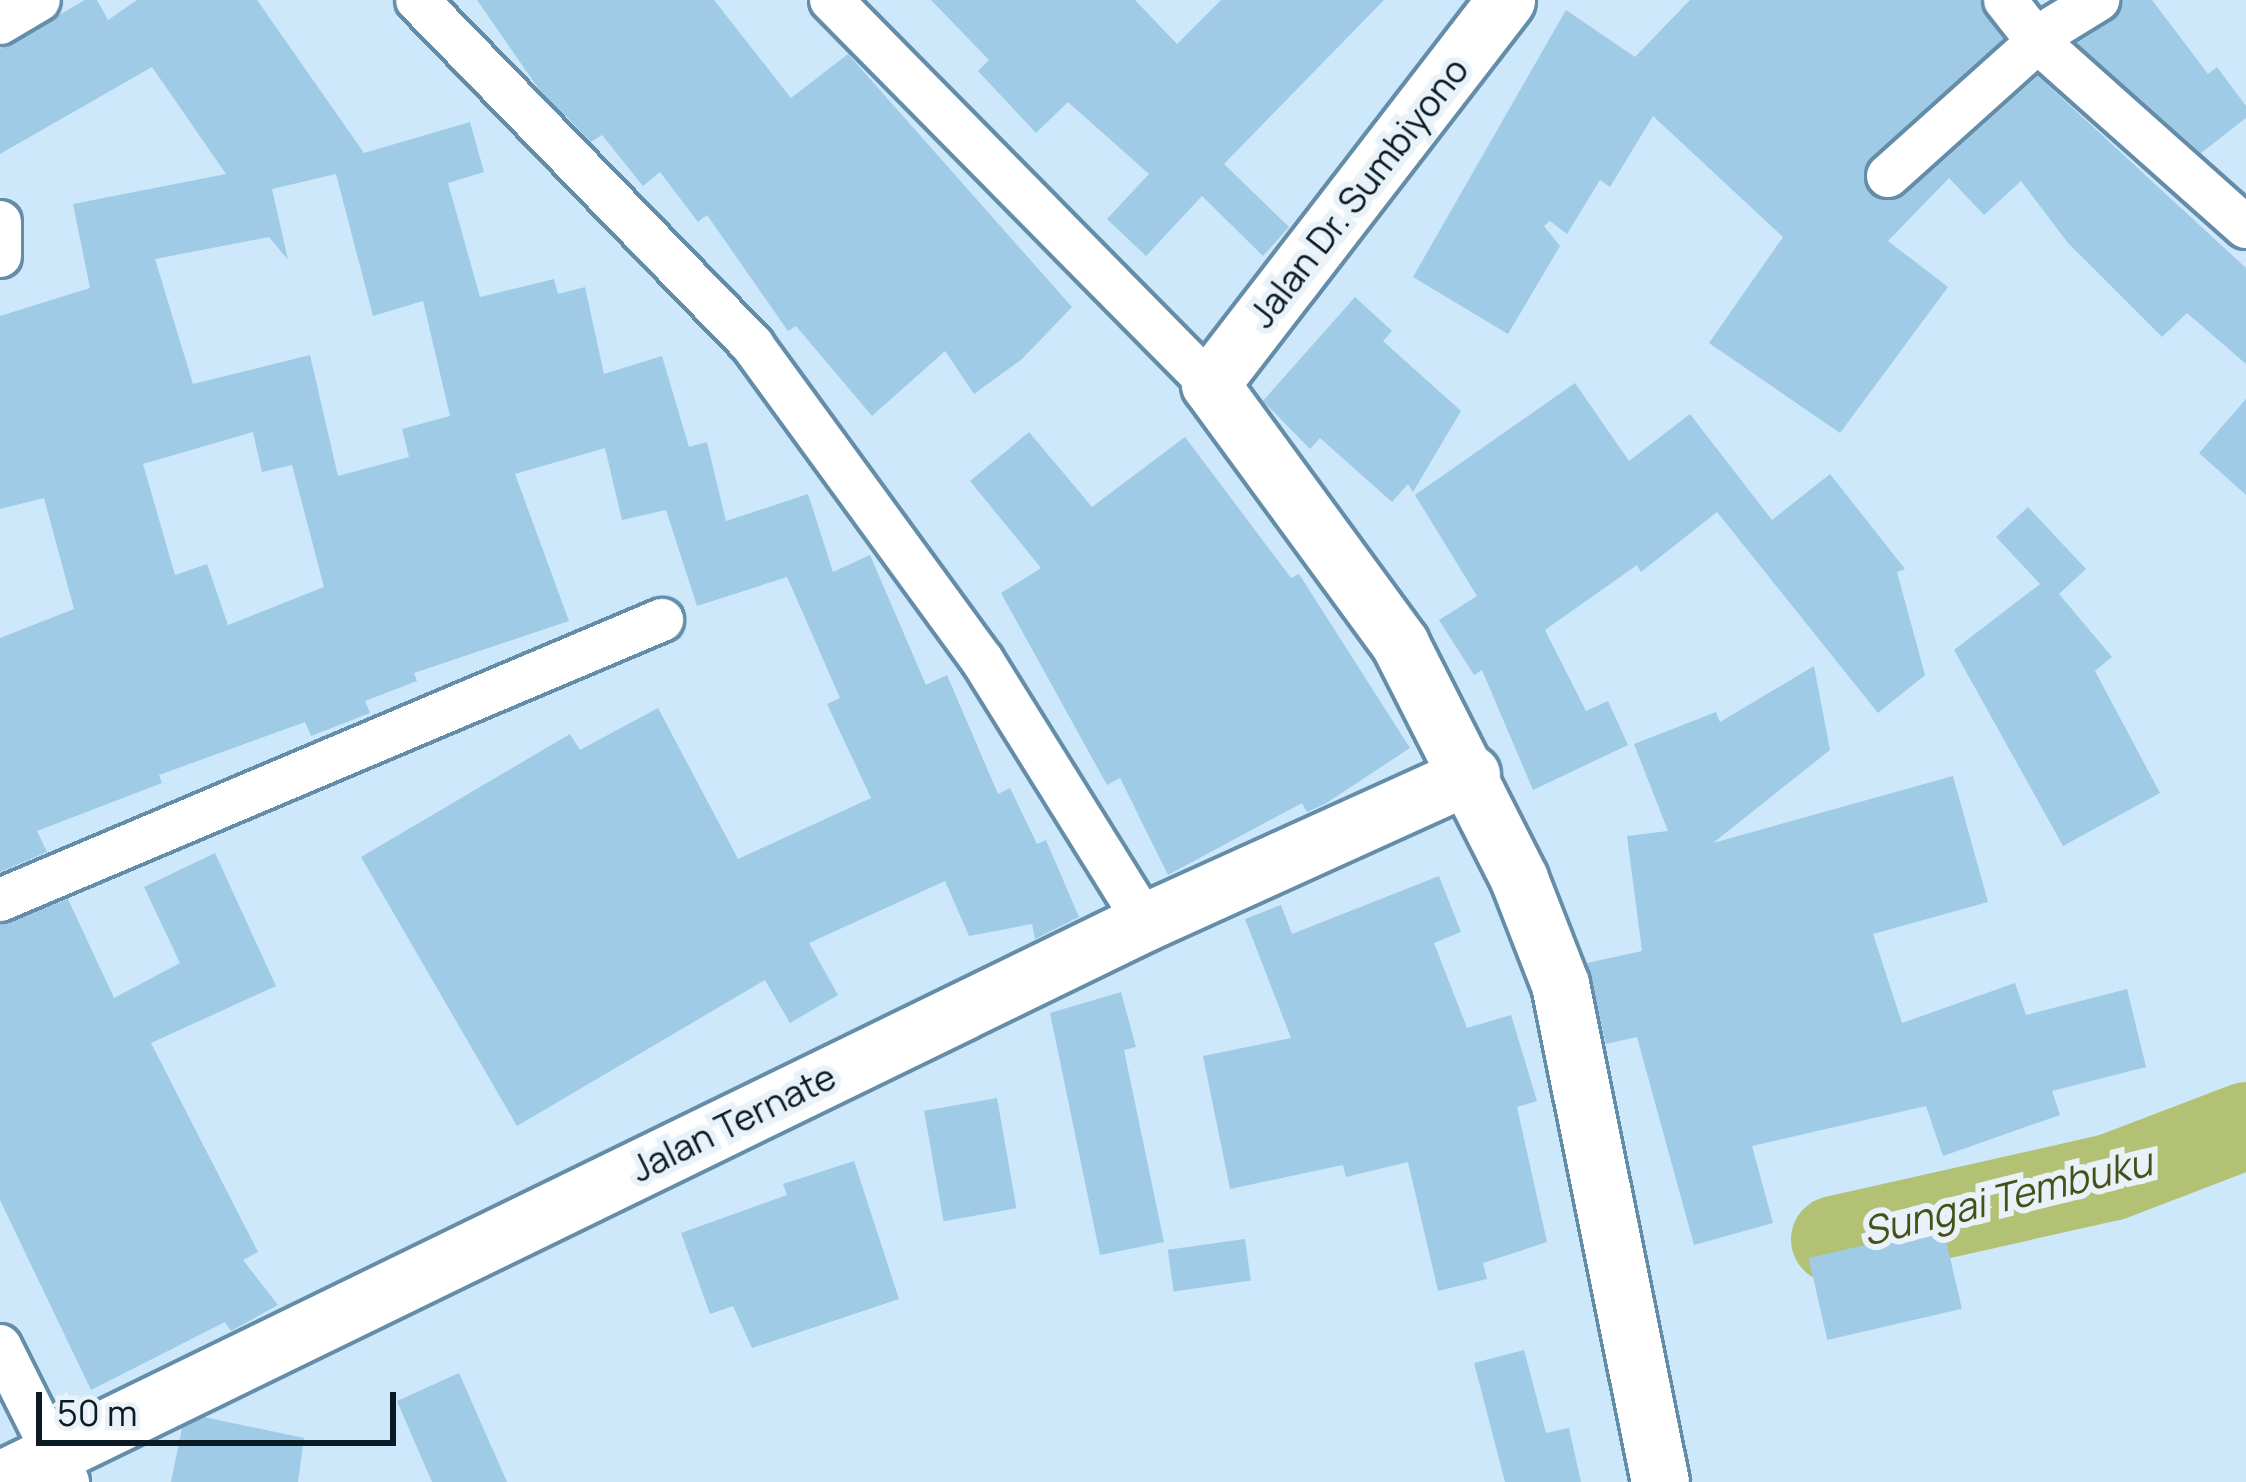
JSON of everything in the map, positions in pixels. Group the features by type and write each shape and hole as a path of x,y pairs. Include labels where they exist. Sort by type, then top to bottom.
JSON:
{"street":[{"path":"0,23 39,0"},
{"path":"417,0 753,346 982,660 1145,922"},
{"path":"831,0 1210,384 1400,644 1472,775 1560,984 1660,1482"},
{"name":"Jalan Dr. Sumbiyono","path":"1210,384 1506,0"},
{"path":"2005,0 2038,42 2246,226"},
{"path":"1888,176 2038,42 2098,0"},
{"path":"0,222 0,256"},
{"path":"0,900 662,620"},
{"name":"Jalan Ternate","path":"0,1480 62,1467 1145,922 1472,775"},
{"path":"0,1346 62,1467"}],"building":[{"path":"85,0 97,0 108,20 137,0 257,0 364,153 470,122 484,172 448,183 480,297 554,279 558,294 585,287 604,374 662,356 689,447 707,442 726,521 808,494 833,572 870,555 926,685 947,675 998,794 1010,788 1037,844 1046,840 1079,917 1035,939 1032,924 969,936 945,881 809,943 838,995 790,1023 765,980 517,1126 361,857 570,734 580,750 658,708 738,859 871,798 827,704 840,698 787,577 697,606 666,510 622,520 605,448 515,474 569,621 414,673 417,681 365,701 370,713 311,736 305,722 159,775 162,783 37,831 47,852 0,872 0,638 74,609 44,498 0,509 0,316 90,288 73,204 226,174 152,67 0,154 0,49","holes":["336,174 373,316 423,301 450,416 402,429 409,457 338,476 310,355 193,384 155,259 269,237 288,260 272,189","253,432 262,472 292,465 324,587 228,625 207,564 175,575 143,464"]},
{"path":"477,0 714,0 791,98 848,54 1072,307 1022,359 974,394 945,351 872,416 796,326 788,331 707,215 698,222 660,172 643,186 602,135 591,142 538,88"},
{"path":"931,0 1135,0 1177,44 1221,0 1384,0 1224,164 1289,227 1263,256 1202,196 1146,256 1107,219 1149,174 1068,102 1036,133 978,71 989,60"},
{"path":"1690,0 1980,0 2003,39 1871,157 1864,169 1868,192 1881,200 1904,196 2038,76 2246,268 2246,364 2187,313 2162,337 2068,243 2021,181 1984,215 1949,178 1888,241 1948,287 1840,433 1709,343 1783,237 1653,116 1610,187 1600,180 1567,234 1550,221 1544,226 1560,246 1508,334 1413,277 1566,10 1635,57"},
{"path":"2123,0 2152,0 2208,74 2217,67 2246,106 2246,118 2201,153 2077,43 2112,21"},
{"path":"1355,297 1392,331 1383,341 1461,411 1413,492 1408,484 1392,502 1320,438 1310,449 1263,401"},
{"path":"1575,383 1629,461 1690,414 1772,520 1830,474 1905,569 1897,572 1925,675 1878,713 1717,512 1641,572 1637,565 1545,630 1586,711 1608,701 1628,745 1533,790 1482,670 1474,675 1439,620 1477,596 1415,495"},
{"path":"2246,399 2246,495 2199,453"},
{"path":"1029,432 1092,507 1185,437 1291,578 1299,574 1410,748 1325,804 1307,812 1302,803 1168,875 1120,778 1107,785 1001,593 1041,568 970,481"},
{"path":"2028,507 2086,569 2059,594 2112,657 2095,671 2160,793 2063,846 1954,650 2040,584 1996,537"},
{"path":"1814,666 1830,750 1713,843 1953,776 1988,902 1873,934 1902,1023 2015,983 2026,1015 2127,989 2146,1067 2052,1091 2060,1115 1943,1156 1926,1106 1752,1146 1773,1223 1694,1245 1637,1037 1606,1044 1587,963 1642,951 1627,836 1668,831 1634,744 1716,712 1720,722"},
{"path":"215,853 276,986 151,1043 258,1252 243,1260 278,1305 231,1331 225,1322 91,1390 0,1200 0,925 68,899 114,998 180,963 144,887"},
{"path":"1439,876 1461,932 1434,943 1467,1028 1511,1015 1537,1101 1517,1107 1547,1242 1483,1263 1487,1279 1438,1291 1408,1162 1346,1177 1343,1165 1230,1189 1203,1056 1291,1038 1245,919 1281,905 1292,934"},
{"path":"1121,992 1136,1047 1124,1050 1164,1242 1100,1255 1050,1013"},
{"path":"997,1098 1016,1208 944,1221 924,1111"},
{"path":"854,1161 899,1299 752,1348 733,1306 710,1314 681,1233 787,1195 783,1184"},
{"path":"1943,1227 1962,1309 1827,1340 1809,1258"},
{"path":"1245,1239 1251,1281 1174,1291 1168,1250"},
{"path":"1524,1350 1546,1433 1569,1428 1581,1482 1505,1482 1474,1363"},
{"path":"459,1373 507,1482 432,1482 397,1401"},
{"path":"204,1417 304,1438 298,1482 171,1482 182,1428"}],"waterway":[{"name":"Sungai Tembuku","path":"1834,1239 2110,1177 2246,1125"}]}
